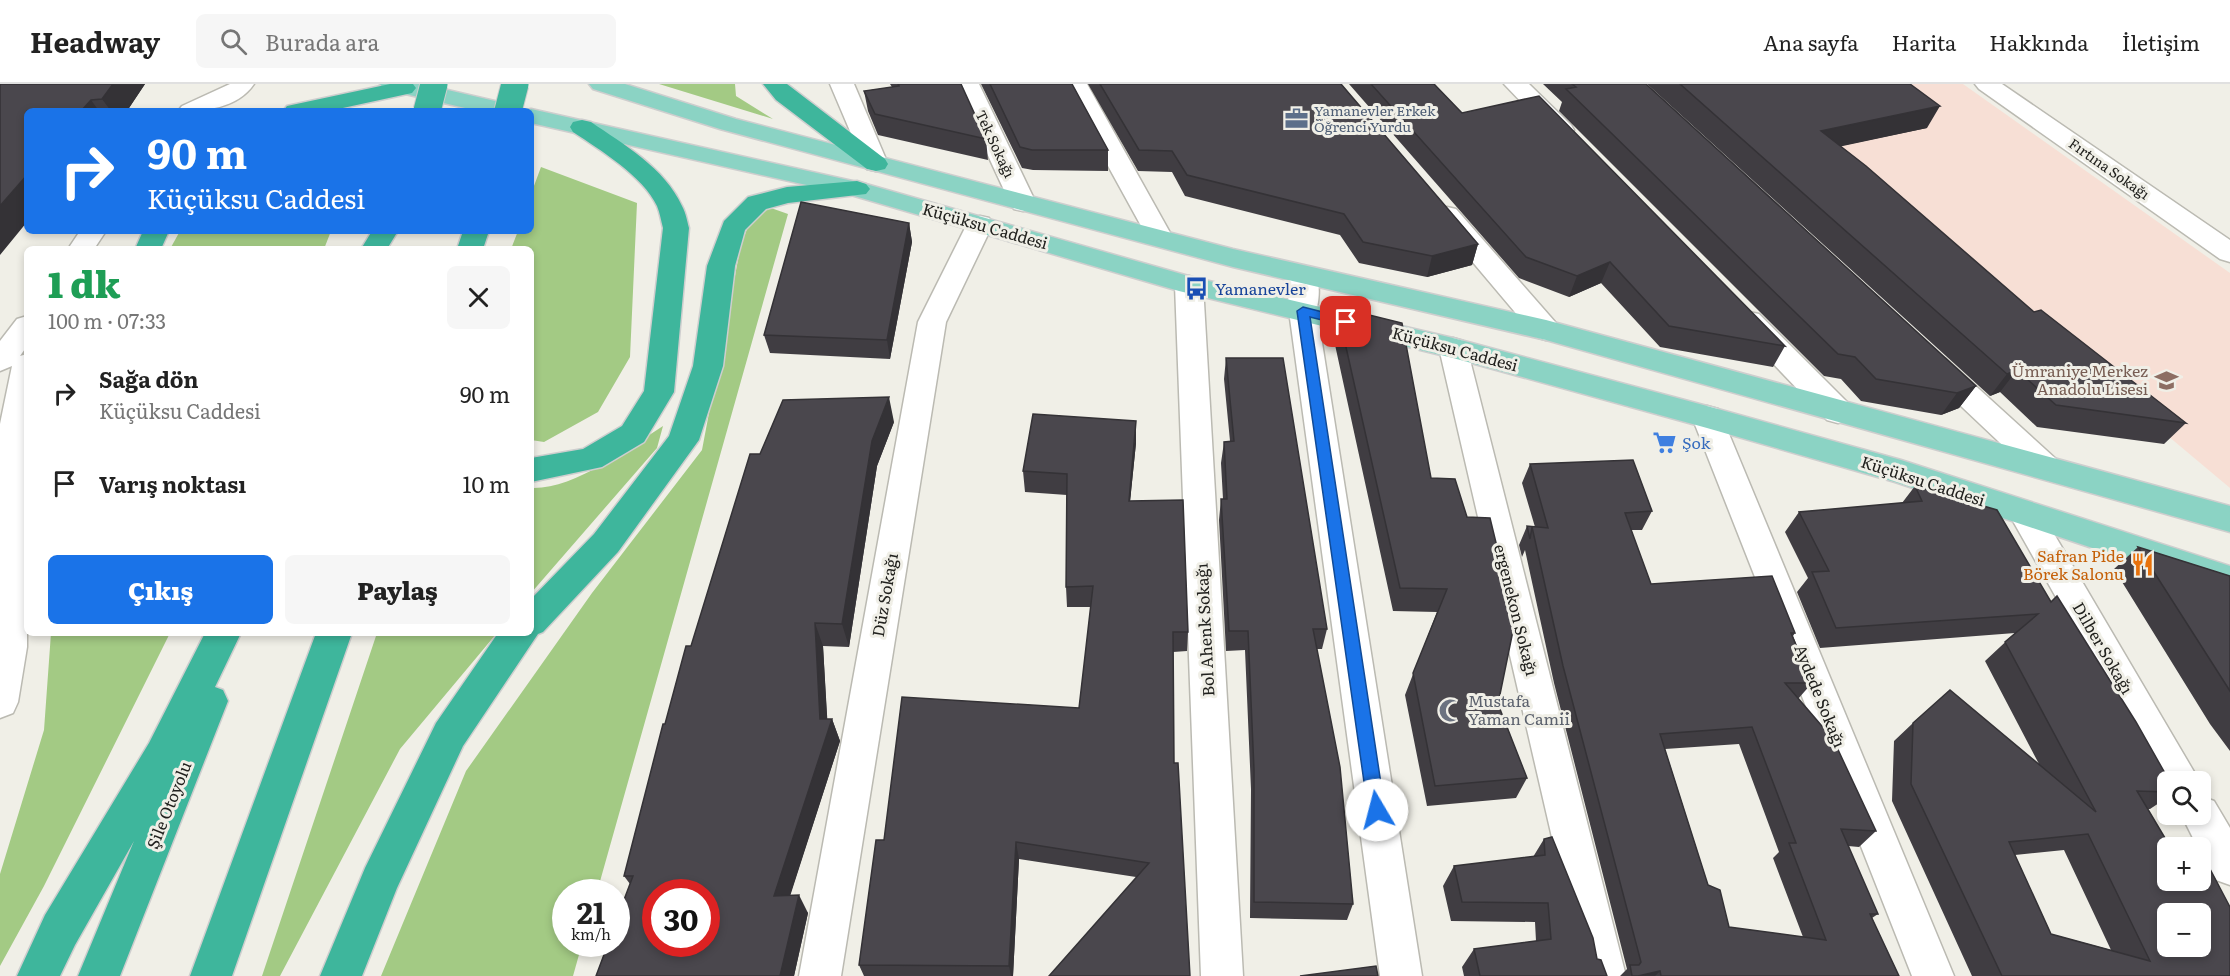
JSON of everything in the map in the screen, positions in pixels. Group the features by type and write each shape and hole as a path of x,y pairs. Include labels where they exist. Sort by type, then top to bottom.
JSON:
{"highway":[{"path":"428,108 434,84"},
{"path":"509,108 515,84"},
{"path":"775,84 791,101 876,164"},
{"path":"307,108 398,86"},
{"path":"534,469 591,459 633,434 659,392 676,228 668,203 653,183 622,155 582,127"},
{"path":"534,619 606,543 683,440 708,366 721,266 733,226 757,202 787,195 857,189"},
{"path":"38,976 60,930 162,755 222,636"},
{"name":"Şile Otoyolu","path":"99,976 237,636"},
{"path":"211,976 333,636"},
{"path":"341,976 379,882 449,735 517,636"}],"main road":[{"name":"Küçüksu Caddesi","path":"601,84 728,124 876,164 1304,275 1546,330 2230,519"},
{"path":"398,86 495,108"},
{"name":"Küçüksu Caddesi","path":"534,117 857,189 1189,285 1453,348 1707,417 1901,472 2230,580"}],"street":[{"path":"196,108 237,90 242,84"},
{"path":"842,84 876,164"},
{"name":"Tek Sokağı","path":"967,84 1023,203"},
{"path":"1075,84 1160,238"},
{"path":"1516,84 1582,151"},
{"name":"Fırtına Sokağı","path":"1987,84 2230,253"},
{"path":"1433,198 1546,330"},
{"name":"Düz Sokağı","path":"820,976 932,321 980,224"},
{"path":"1304,275 1303,311 1401,976"},
{"name":"Bol Ahenk Sokağı","path":"1189,285 1222,976"},
{"path":"1731,303 1838,412"},
{"path":"0,361 24,330"},
{"path":"1916,347 2045,467"},
{"name":"ergenekon Sokağı","path":"1453,348 1605,976"},
{"path":"0,702 9,648 15,426 24,380"},
{"name":"Aydede Sokağı","path":"1707,417 1933,976"},
{"name":"Dilber Sokağı","path":"2025,514 2175,771"},
{"path":"2206,825 2230,866"}],"shaded area":[{"name":"Ümraniye Merkez Anadolu Lisesi","path":"1748,84 1963,84 2230,273 2230,488"}],"green space":[{"path":"659,84 735,84 736,96 773,119"},
{"path":"541,167 637,203 630,357 598,412 544,442 534,440 534,246 512,246 517,234 534,234 534,186"},
{"path":"771,208 788,214 601,879 552,879 552,957 578,957 573,976 381,976 466,771 592,593 702,450 741,244 752,217"},
{"path":"178,234 330,234 325,246 172,246"},
{"path":"663,426 657,448 534,590 534,488 565,482 617,456"},
{"path":"51,636 169,636 44,886 0,966 0,874 44,730"},
{"path":"376,636 494,636 400,749 280,976 262,976"}],"building":[{"path":"0,84 113,84 102,99 91,100 84,108 24,108 24,178 0,206"},
{"path":"898,84 961,84 986,139 875,114 864,91 899,86"},
{"path":"990,84 1072,84 1108,150 1032,150 1020,147"},
{"path":"1100,84 1341,84 1478,244 1432,256 1363,242 1344,214 1187,175 1172,151 1139,150"},
{"path":"1371,84 1434,84 1462,113 1539,96 1785,346 1669,326 1610,262 1577,276 1526,257"},
{"path":"1572,84 1646,84 1976,386 1957,393 1876,379 1855,357 1838,354 1566,89 1576,87"},
{"path":"1680,84 1910,84 1940,106 1821,131 1866,166 2034,312 2041,310 2186,423 2056,405 2017,370 2007,374"},
{"path":"801,202 909,223 887,340 764,335"},
{"path":"1337,307 1402,323 1431,478 1455,479 1467,517 1490,518 1515,621 1498,704 1527,778 1435,786 1413,673 1447,589 1400,588"},
{"path":"1226,358 1283,358 1327,629 1313,629 1340,767 1353,904 1254,902 1254,770 1248,631 1229,631 1221,499 1227,499 1224,442 1234,441"},
{"path":"889,397 872,441 842,624 815,623 820,719 832,719 774,896 799,895 780,976 596,976 603,957 630,957 630,884 633,876 624,876 663,724 665,724 686,646 691,646 750,454 760,454 783,400"},
{"path":"1033,414 1136,421 1129,501 1183,500 1188,632 1173,632 1174,763 1178,763 1190,976 1049,976 1149,863 1016,842 1009,966 859,965 876,840 884,840 902,697 1079,708 1093,586 1066,587 1067,474 1023,471"},
{"path":"1633,460 1652,511 1625,513 1651,584 1772,576 1795,633 1791,633 1812,683 1785,683 1833,739 1876,831 1841,829 1878,914 1870,914 1899,976 1661,976 1660,971 1632,976 1630,965 1639,965 1641,962 1563,666 1532,527 1530,539 1527,526 1548,528 1530,464","holes":["1752,727 1796,843 1789,843 1826,940 1729,927 1720,890 1708,885 1660,734"]},
{"path":"1915,486 1997,510 2051,602 2057,596 2136,722 2164,771 2157,771 2157,792 2137,791 2164,837 2157,837 2157,891 2211,891 2211,871 2230,907 2230,976 2002,976 1911,784 1913,723 1950,690 2096,812 2005,642 2038,614 1836,628 1812,572 1829,571 1799,512 1922,501","holes":["2088,834 2150,961 2051,934 2009,842"]},
{"path":"2138,547 2230,576 2230,691"},
{"path":"1552,837 1593,938 1597,959 1601,960 1607,976 1480,976 1474,949 1551,939 1548,903 1462,902 1454,866 1545,855 1544,839"},
{"path":"1376,966 1378,976 1300,976"}],"place":[{"name":"Yamanevler Erkek Öğrenci Yurdu","path":"1296,119"},
{"name":"Yamanevler","path":"1197,289"},
{"name":"Ümraniye Merkez Anadolu Lisesi","path":"2166,380"},
{"name":"Şok","path":"1664,443"},
{"name":"Safran Pide Börek Salonu","path":"2142,565"},
{"name":"Mustafa Yaman Camii","path":"1450,710"}],"route":[{"path":"1346,322 1303,311 1377,810"}]}
